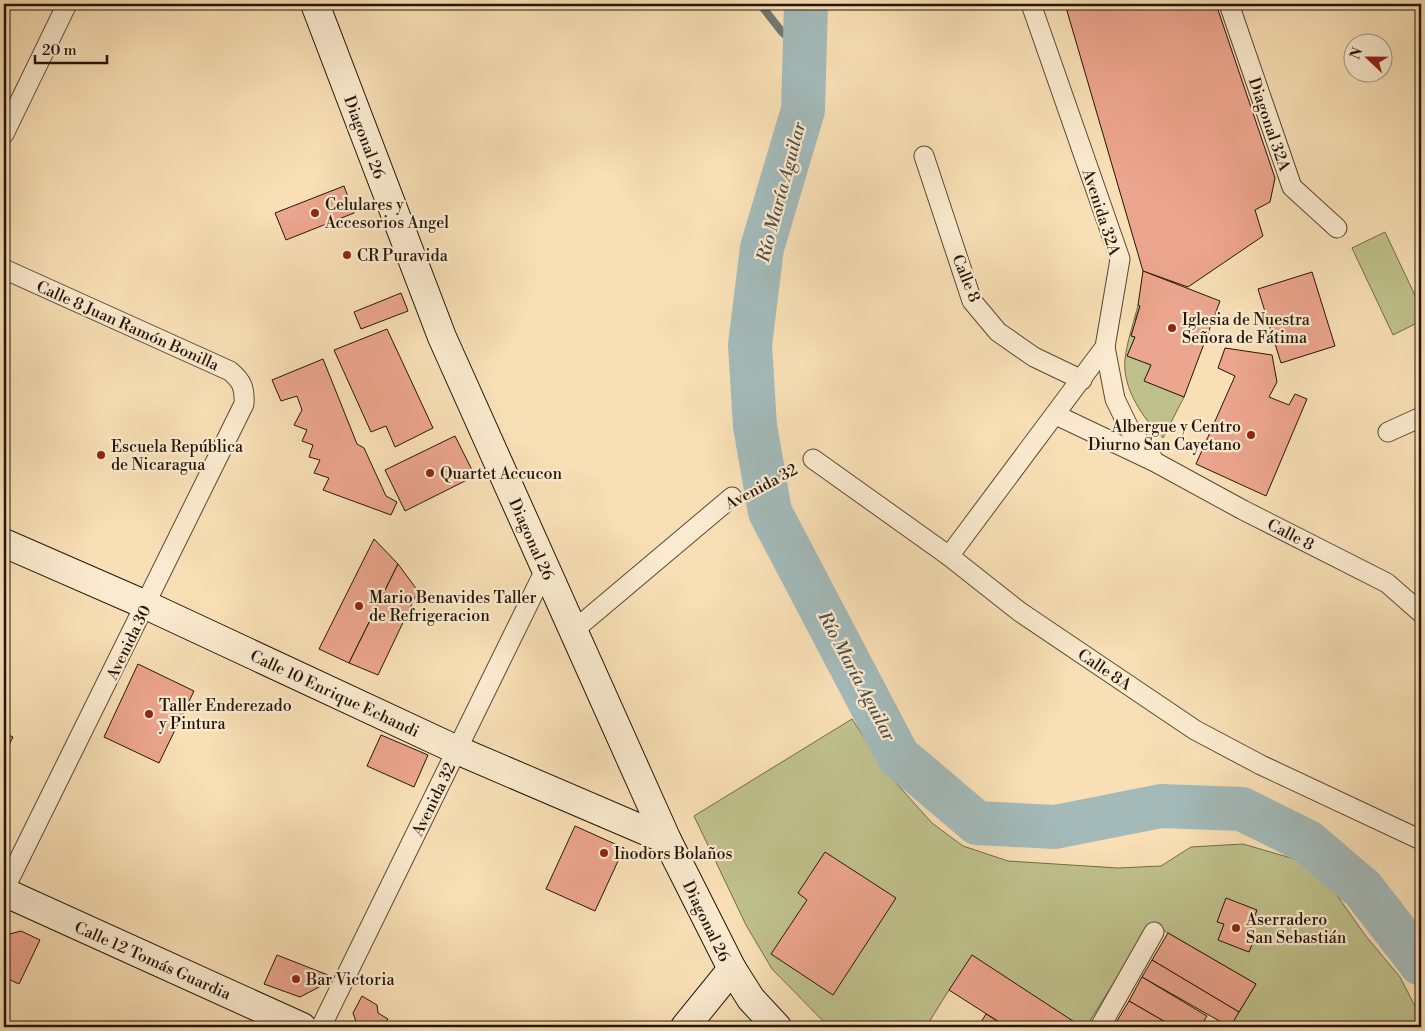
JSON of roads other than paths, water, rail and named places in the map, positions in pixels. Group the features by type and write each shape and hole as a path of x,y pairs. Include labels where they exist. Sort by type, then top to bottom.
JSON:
{"main road":[{"name":"Diagonal 26","path":"315,4 442,337 545,570 667,840 732,969 751,999 777,1027"},
{"name":"Calle 10 Enrique Echandi","path":"4,543 146,605 457,750 667,840"},
{"name":"Calle 12 Tomás Guardia","path":"4,891 302,1027"},
{"path":"685,1027 732,969"}],"street":[{"path":"4,134 67,4"},
{"name":"Avenida 32A","path":"949,556 1105,347 1120,259 1031,4"},
{"name":"Diagonal 32A","path":"1229,4 1292,188 1337,228"},
{"name":"Calle 8","path":"924,156 972,301 998,332 1034,357 1082,380"},
{"name":"Calle 8 Juan Ramón Bonilla","path":"4,269 230,371 240,379 245,391"},
{"name":"Calle 8","path":"1105,347 1115,399 1130,430 1155,462"},
{"name":"Avenida 30","path":"4,891 244,404 245,391"},
{"name":"Calle 8","path":"1056,415 1155,462 1243,510 1387,583 1421,613"},
{"path":"1388,432 1421,417"},
{"name":"Calle 8A","path":"813,459 949,556 1020,612 1196,730 1261,765 1421,840"},
{"name":"Avenida 32","path":"573,631 732,498"},
{"name":"Avenida 32","path":"321,1027 545,570"},
{"path":"1100,1027 1154,932"}],"waterway":[{"path":"760,4 782,32 804,52"},
{"name":"Río María Aguilar","path":"806,4 803,110 762,248 750,345 755,426 770,512 898,756 977,823 1055,827 1161,806 1242,809 1308,842 1363,889 1421,964"}],"place":[{"name":"Celulares y Accesorios Angel","path":"315,213"},
{"name":"CR Puravida","path":"347,255"},
{"name":"Iglesia de Nuestra Señora de Fátima","path":"1172,328"},
{"name":"Albergue y Centro Diurno San Cayetano","path":"1251,435"},
{"name":"Escuela República de Nicaragua","path":"101,455"},
{"name":"Quartet Accucon","path":"430,473"},
{"name":"Mario Benavides Taller de Refrigeracion","path":"359,606"},
{"name":"Taller Enderezado y Pintura","path":"149,714"},
{"name":"Inodors Bolaños","path":"604,853"},
{"name":"Aserradero San Sebastián","path":"1236,928"},
{"name":"Bar Victoria","path":"296,979"}]}
